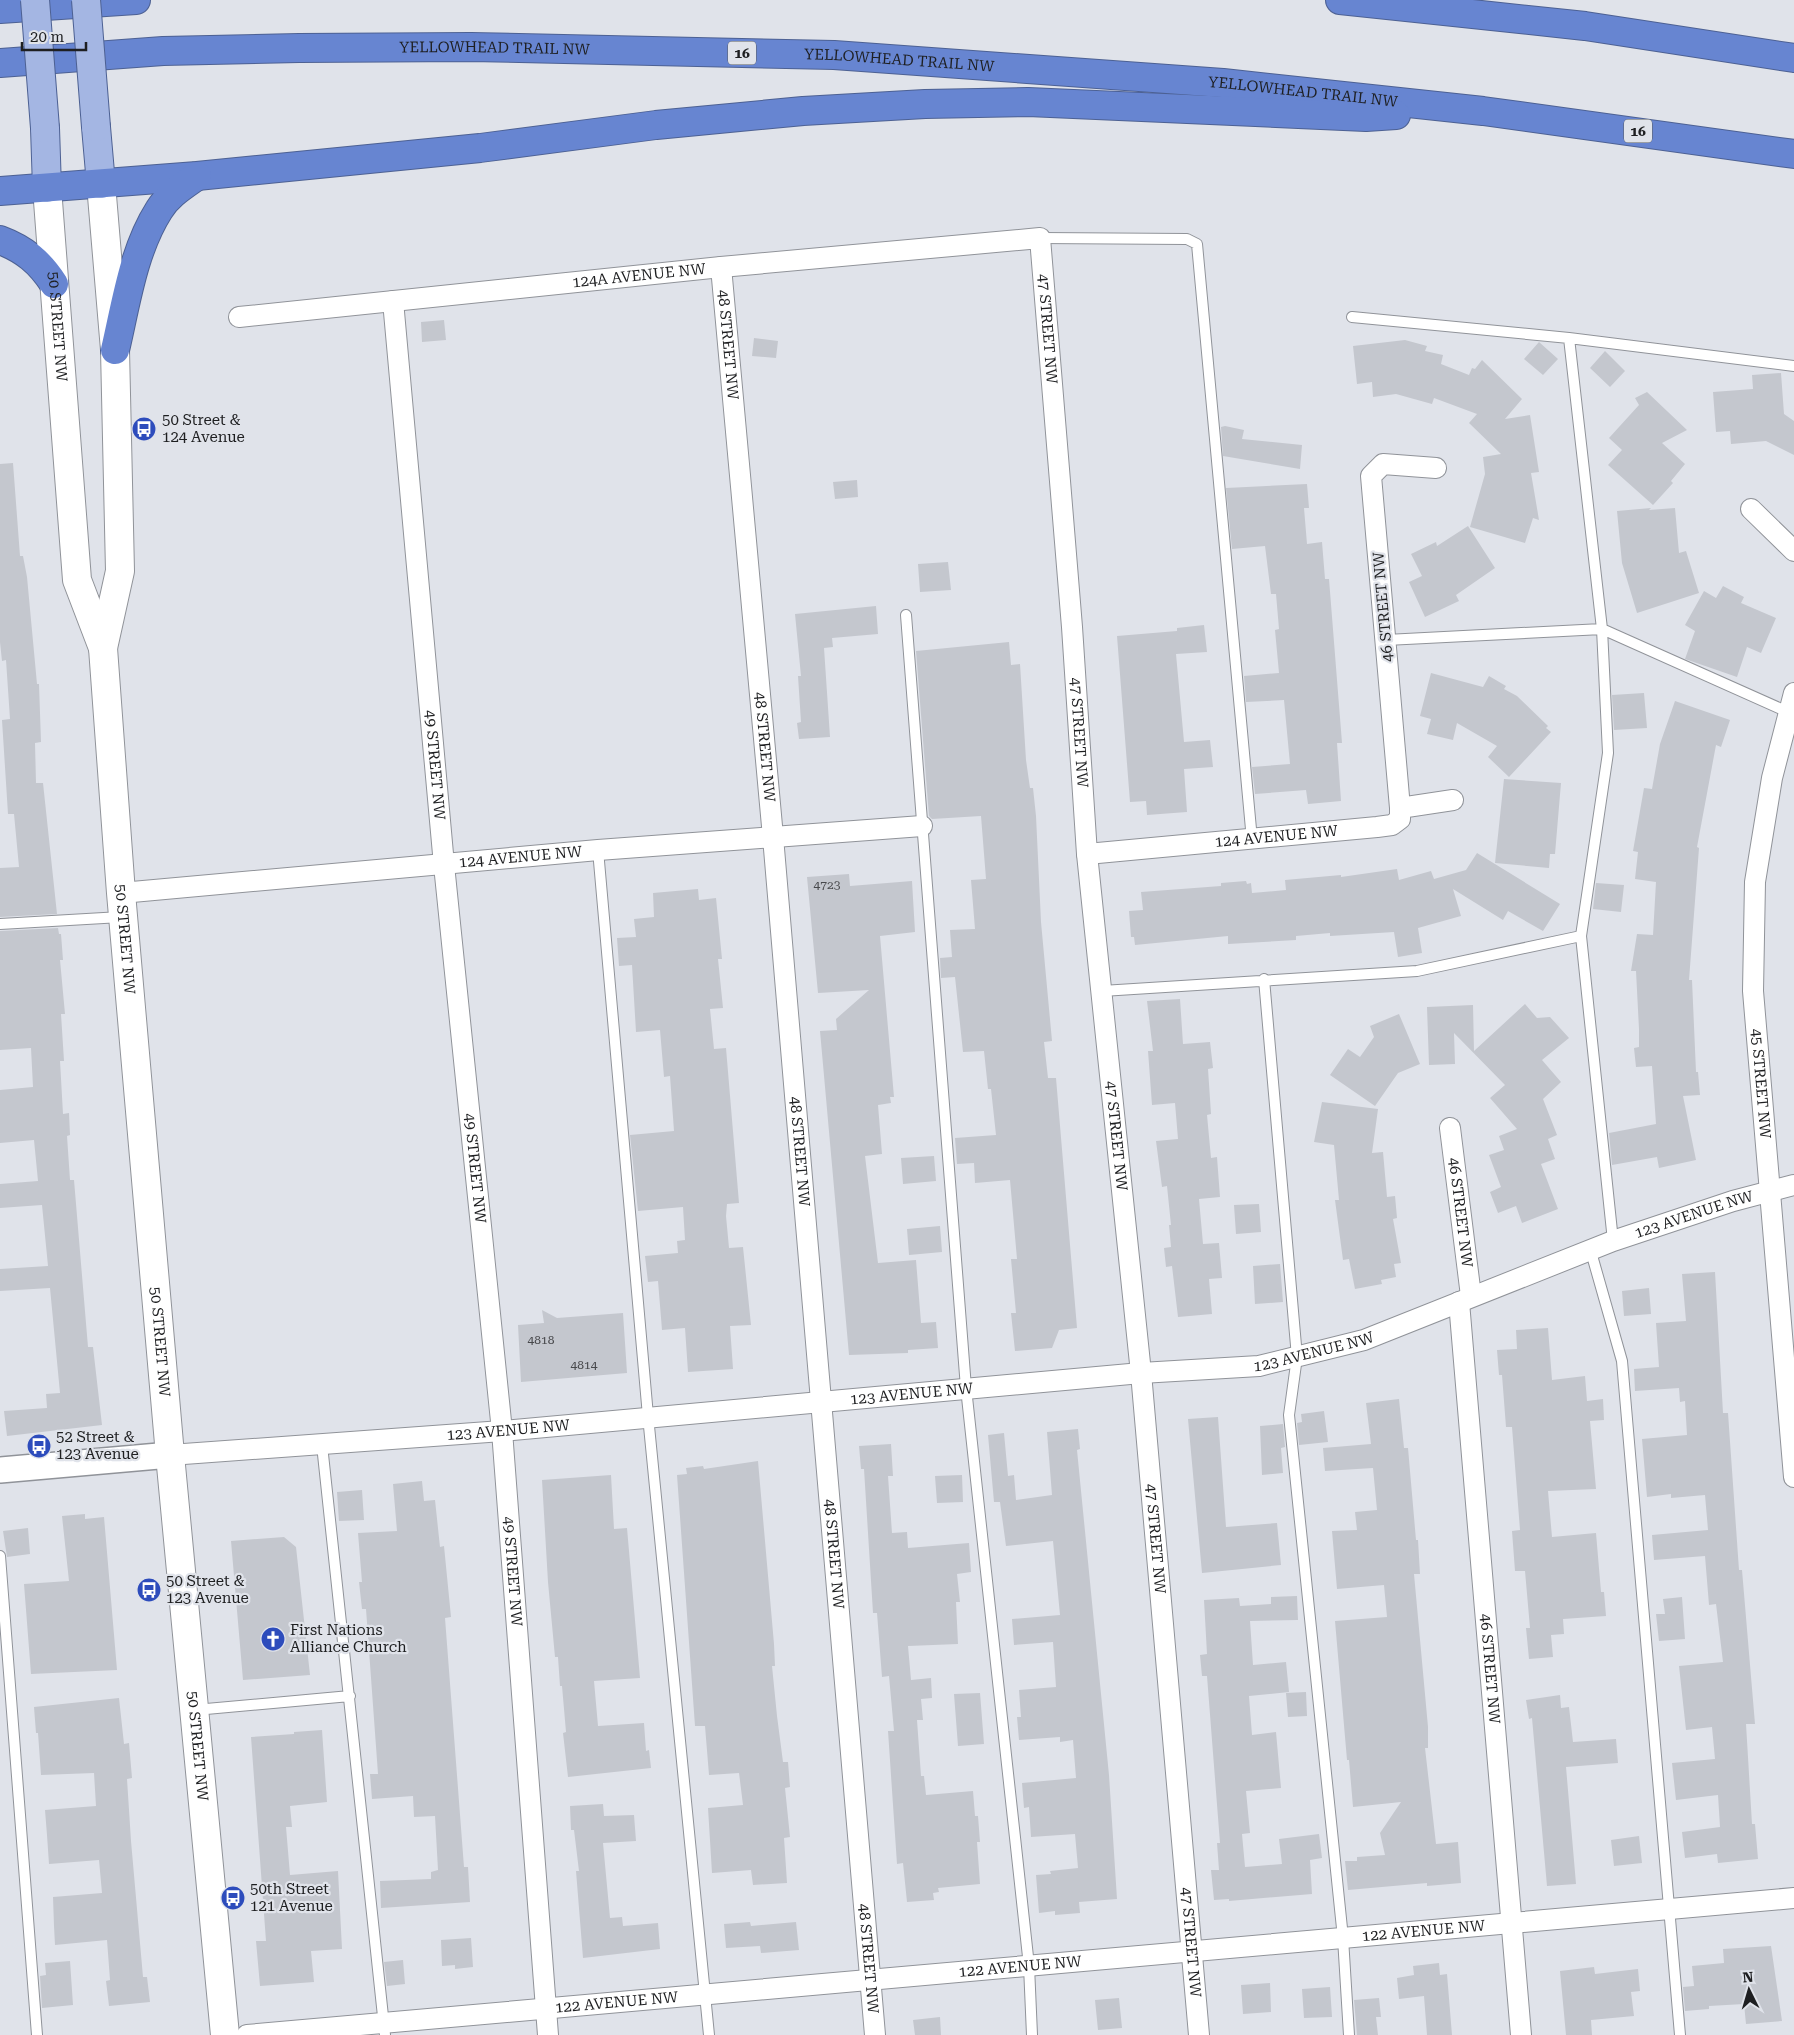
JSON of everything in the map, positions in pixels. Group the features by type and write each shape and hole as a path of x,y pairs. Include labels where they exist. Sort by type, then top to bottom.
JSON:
{"highway":[{"path":"0,9 136,0"},
{"path":"1340,0 1585,26"},
{"path":"1445,0 1585,26 1794,58"},
{"name":"YELLOWHEAD TRAIL NW","path":"0,62 163,51 299,48 481,47 834,55 1223,82 1483,111 1794,154"},
{"path":"0,191 197,176 480,148 665,124 925,104 1028,102 1366,117 1483,111"},
{"path":"114,350 135,262 151,225 160,208 178,189 197,176"},
{"path":"0,240 20,248 33,258 54,284"}],"main road":[{"name":"50 STREET NW","path":"35,0 45,128 47,188 77,580 103,648"},
{"name":"50 STREET NW","path":"86,0 114,350 120,571 103,648 122,905 170,1455 225,2035"}],"street":[{"name":"124A AVENUE NW","path":"239,317 721,267 1040,238"},
{"name":"47 STREET NW","path":"1040,238 1088,854 1141,1372 1199,2035"},
{"name":"48 STREET NW","path":"721,267 773,837 875,2035"},
{"name":"49 STREET NW","path":"393,301 444,865 502,1431 548,2035"},
{"name":"46 STREET NW","path":"1400,808 1371,476 1383,464 1436,468"},
{"path":"1751,509 1794,551"},
{"name":"45 STREET NW","path":"1791,702 1772,778 1755,882 1753,992 1771,1190 1788,1336 1794,1477"},
{"path":"1400,808 1453,800"},
{"name":"124 AVENUE NW","path":"1088,854 1252,840 1392,825 1400,819 1400,808"},
{"name":"124 AVENUE NW","path":"122,905 444,865 598,850 922,826"},
{"name":"46 STREET NW","path":"1450,1128 1465,1299 1520,2035"},
{"name":"123 AVENUE NW","path":"0,1470 170,1455 502,1431 648,1416 1141,1372 1259,1366 1364,1340 1465,1299 1591,1252 1613,1241 1771,1190 1794,1186"},
{"name":"122 AVENUE NW","path":"247,2035 385,2029 546,2008 1794,1898"}],"lane":[{"path":"1040,238 1187,239 1197,244 1252,840"},
{"path":"1352,317 1569,338 1794,366"},
{"path":"1569,338 1602,629 1608,753 1581,936 1613,1241"},
{"path":"906,614 966,1388 1029,1966 1032,2035"},
{"path":"1386,640 1602,629 1791,702"},
{"path":"598,850 648,1416 709,2035"},
{"path":"0,924 122,905"},
{"path":"1102,991 1264,979 1417,971 1581,936"},
{"path":"1264,979 1296,1357 1289,1414 1343,1938 1349,2035"},
{"path":"1591,1252 1622,1361 1680,2035"},
{"path":"322,1445 385,2029"},
{"path":"0,1556 37,2035"},
{"path":"194,1710 350,1696"}],"building":[{"path":"444,320 446,340 422,342 421,322"},
{"path":"754,338 778,341 776,358 752,356"},
{"path":"1405,340 1427,346 1425,351 1443,355 1441,364 1469,375 1472,368 1475,369 1482,360 1522,399 1505,419 1530,415 1539,472 1531,473 1539,520 1533,518 1525,543 1470,527 1485,474 1483,457 1501,454 1469,423 1477,414 1434,398 1432,404 1396,394 1373,397 1372,382 1357,384 1353,346"},
{"path":"1539,342 1558,359 1543,375 1524,359"},
{"path":"1605,351 1625,371 1610,387 1590,368"},
{"path":"1781,373 1784,414 1794,421 1794,455 1766,441 1731,444 1730,431 1716,432 1713,392 1753,389 1752,375"},
{"path":"1647,392 1687,430 1662,443 1685,464 1671,481 1673,483 1653,505 1608,465 1622,450 1609,438 1639,405 1635,398"},
{"path":"1225,426 1244,430 1242,439 1302,445 1300,469 1223,456 1221,427"},
{"path":"13,463 20,556 23,556 27,577 37,684 39,684 41,742 35,743 36,783 43,783 57,914 0,917 0,868 19,867 14,814 8,814 2,720 10,719 6,660 2,661 0,642 0,464"},
{"path":"857,480 858,497 835,499 833,482"},
{"path":"1307,484 1309,508 1304,508 1307,544 1322,542 1325,579 1329,579 1342,743 1337,743 1341,801 1308,804 1306,790 1255,794 1252,767 1290,764 1284,700 1246,702 1244,676 1279,673 1275,630 1279,629 1276,594 1271,594 1265,546 1232,549 1226,488"},
{"path":"1651,508 1649,510 1675,508 1679,553 1686,551 1699,593 1637,613 1622,563 1617,511"},
{"path":"1468,526 1495,568 1456,595 1459,601 1425,617 1409,582 1422,576 1411,554 1436,542 1437,546"},
{"path":"948,562 951,590 920,592 918,564"},
{"path":"1723,586 1744,597 1741,603 1776,618 1761,653 1747,647 1737,677 1685,659 1695,631 1685,625 1704,591 1716,598"},
{"path":"876,606 878,634 832,638 833,647 824,648 830,737 799,739 797,723 801,722 798,676 801,676 795,614"},
{"path":"1204,625 1207,652 1176,654 1184,742 1210,740 1213,767 1184,769 1187,812 1147,815 1146,801 1130,802 1117,636 1177,631 1177,628"},
{"path":"1009,642 1011,665 1020,664 1026,760 1030,788 1033,788 1036,816 1041,922 1052,1041 1044,1042 1048,1078 1056,1078 1077,1328 1059,1330 1052,1348 1015,1351 1011,1313 1016,1313 1011,1259 1017,1259 1010,1180 975,1183 974,1163 957,1164 955,1138 996,1135 991,1089 988,1089 984,1051 963,1052 955,977 941,978 940,958 952,957 950,930 975,929 971,880 986,879 981,816 932,819 929,816 916,651"},
{"path":"1431,673 1483,687 1489,676 1506,686 1504,689 1517,696 1548,726 1546,728 1551,732 1509,777 1488,757 1497,746 1457,723 1453,740 1427,734 1431,719 1420,716"},
{"path":"1644,693 1647,728 1614,730 1612,695"},
{"path":"1675,701 1730,720 1721,747 1716,745 1697,847 1699,848 1689,980 1692,980 1696,1072 1698,1072 1700,1095 1683,1096 1696,1160 1659,1168 1657,1157 1612,1165 1609,1133 1656,1124 1652,1066 1636,1067 1634,1048 1639,1047 1639,1029 1636,971 1631,971 1637,934 1653,935 1656,882 1635,879 1638,852 1633,851 1644,788 1652,789 1660,744"},
{"path":"1504,779 1561,783 1555,854 1550,854 1549,868 1495,863"},
{"path":"1477,853 1560,904 1543,931 1508,911 1503,920 1453,889 1461,916 1418,928 1422,953 1398,957 1394,932 1330,936 1330,933 1296,936 1296,940 1228,944 1228,936 1135,945 1134,937 1131,937 1129,911 1143,910 1141,892 1221,886 1221,883 1246,881 1247,884 1251,883 1252,893 1286,890 1285,880 1341,875 1341,877 1397,869 1399,880 1431,871 1434,879 1466,870"},
{"path":"849,874 850,886 912,881 915,932 880,936 894,1097 890,1097 891,1103 878,1105 882,1154 865,1156 878,1263 916,1260 921,1323 936,1322 938,1348 908,1350 908,1353 849,1355 820,1031 837,1030 836,1019 869,990 818,993 807,877"},
{"path":"1596,883 1624,885 1621,912 1593,909"},
{"path":"698,889 699,900 716,898 722,959 718,959 723,1008 710,1009 714,1049 726,1048 739,1203 727,1204 726,1216 729,1248 743,1247 751,1325 730,1326 733,1369 688,1372 685,1328 662,1330 658,1281 648,1282 645,1256 678,1253 677,1241 685,1240 683,1207 638,1211 630,1135 674,1131 670,1076 664,1077 660,1030 636,1032 632,965 619,966 617,938 636,937 634,919 654,917 653,893"},
{"path":"58,928 59,934 61,934 63,960 60,960 65,1014 61,1014 64,1061 60,1061 63,1114 69,1113 70,1135 67,1136 70,1180 74,1180 88,1347 93,1347 102,1425 7,1436 4,1411 47,1408 46,1394 60,1393 50,1288 0,1291 0,1269 48,1266 42,1205 0,1208 0,1184 38,1181 34,1140 0,1143 0,1090 33,1087 31,1048 0,1050 0,931"},
{"path":"1180,999 1183,1044 1210,1042 1213,1068 1208,1069 1211,1114 1207,1115 1211,1158 1217,1157 1220,1197 1199,1199 1203,1244 1219,1243 1222,1278 1209,1279 1212,1314 1178,1317 1172,1266 1166,1267 1164,1248 1171,1247 1169,1225 1171,1225 1167,1186 1162,1187 1156,1141 1178,1139 1175,1103 1152,1105 1148,1051 1153,1051 1147,1001"},
{"path":"1525,1004 1537,1018 1550,1017 1569,1038 1542,1060 1561,1082 1543,1099 1557,1135 1548,1139 1555,1159 1541,1164 1558,1209 1522,1223 1516,1206 1498,1213 1490,1192 1501,1187 1489,1155 1504,1150 1499,1136 1517,1129 1490,1098 1505,1085 1454,1033 1455,1064 1429,1065 1427,1007 1473,1005 1474,1051"},
{"path":"1399,1014 1420,1064 1398,1073 1375,1106 1330,1075 1348,1049 1360,1057 1374,1037 1370,1026"},
{"path":"1322,1102 1378,1109 1372,1153 1383,1152 1387,1197 1395,1196 1397,1218 1393,1219 1401,1263 1394,1264 1396,1277 1381,1280 1382,1284 1355,1289 1349,1259 1343,1260 1335,1200 1339,1200 1334,1145 1314,1142"},
{"path":"934,1156 936,1181 903,1184 901,1158"},
{"path":"1259,1204 1261,1232 1236,1234 1234,1205"},
{"path":"940,1226 942,1252 909,1255 907,1229"},
{"path":"1280,1264 1283,1302 1255,1304 1253,1266"},
{"path":"1715,1272 1723,1413 1728,1413 1739,1570 1742,1570 1755,1724 1746,1724 1752,1824 1755,1824 1758,1859 1718,1863 1717,1854 1685,1858 1682,1832 1720,1827 1718,1795 1676,1800 1672,1763 1715,1759 1712,1727 1686,1730 1679,1666 1723,1662 1716,1604 1709,1605 1705,1556 1654,1560 1652,1535 1708,1530 1705,1495 1671,1498 1671,1494 1647,1497 1642,1439 1687,1435 1685,1401 1680,1402 1679,1388 1635,1391 1634,1369 1659,1367 1656,1323 1686,1321 1682,1274"},
{"path":"1649,1288 1651,1314 1624,1316 1622,1291"},
{"path":"542,1310 557,1318 623,1313 627,1373 521,1382 518,1325 544,1323"},
{"path":"1548,1328 1552,1380 1585,1376 1587,1401 1603,1399 1604,1420 1590,1421 1596,1489 1548,1491 1552,1537 1596,1533 1601,1592 1604,1592 1606,1616 1563,1619 1564,1634 1551,1635 1553,1657 1529,1659 1526,1628 1530,1628 1525,1571 1515,1571 1512,1531 1520,1530 1512,1427 1506,1427 1502,1375 1499,1375 1497,1350 1517,1349 1516,1330"},
{"path":"1399,1399 1404,1448 1408,1448 1416,1540 1418,1540 1420,1574 1414,1574 1428,1727 1428,1748 1425,1748 1436,1844 1458,1842 1461,1883 1427,1886 1427,1883 1348,1890 1345,1861 1357,1861 1357,1857 1385,1855 1380,1833 1401,1802 1353,1807 1335,1621 1387,1617 1384,1585 1337,1589 1332,1531 1357,1530 1355,1512 1377,1510 1373,1468 1325,1471 1323,1448 1371,1444 1366,1403"},
{"path":"1324,1411 1328,1442 1299,1445 1297,1423 1302,1422 1301,1414"},
{"path":"1218,1417 1226,1527 1277,1523 1281,1565 1202,1573 1188,1419"},
{"path":"1283,1424 1285,1447 1281,1448 1283,1473 1262,1475 1260,1426"},
{"path":"1078,1429 1080,1449 1077,1450 1109,1775 1117,1899 1079,1902 1080,1913 1055,1915 1055,1911 1039,1913 1036,1875 1051,1874 1050,1871 1078,1868 1075,1834 1031,1837 1029,1807 1024,1808 1022,1783 1076,1778 1073,1740 1060,1742 1060,1737 1019,1740 1017,1717 1021,1717 1019,1690 1056,1687 1053,1642 1014,1645 1012,1619 1060,1615 1053,1541 1006,1546 1000,1502 994,1502 988,1435 1004,1433 1008,1476 1014,1475 1016,1500 1052,1495 1047,1432"},
{"path":"891,1444 893,1476 888,1476 892,1533 907,1532 908,1548 969,1543 971,1572 957,1574 960,1602 956,1602 958,1644 908,1646 911,1680 931,1678 932,1698 921,1699 923,1720 917,1720 921,1776 924,1776 926,1795 973,1791 975,1816 978,1816 980,1842 977,1842 980,1884 938,1888 939,1892 933,1893 934,1900 907,1902 903,1863 897,1864 888,1731 894,1731 889,1676 882,1677 877,1613 873,1613 864,1469 861,1469 859,1446"},
{"path":"758,1461 774,1644 775,1666 772,1666 783,1762 788,1762 790,1787 785,1788 790,1837 784,1838 787,1883 753,1885 751,1870 712,1873 708,1808 743,1805 739,1773 709,1775 705,1726 695,1726 677,1475 687,1474 686,1468 703,1466 704,1469"},
{"path":"611,1475 614,1529 627,1528 640,1678 594,1681 598,1726 644,1723 646,1751 649,1750 651,1768 568,1777 563,1733 566,1732 562,1686 560,1686 558,1657 555,1657 548,1582 542,1480"},
{"path":"962,1475 963,1502 937,1503 935,1476"},
{"path":"422,1481 424,1501 435,1500 440,1547 444,1546 451,1617 445,1618 464,1867 468,1867 470,1902 381,1908 380,1881 431,1879 431,1872 438,1870 435,1816 414,1817 413,1796 372,1799 370,1774 378,1774 366,1609 362,1609 359,1582 362,1582 358,1533 397,1531 393,1484"},
{"path":"362,1490 364,1520 339,1521 337,1492"},
{"path":"85,1514 85,1519 104,1517 117,1670 31,1674 24,1584 69,1581 62,1516"},
{"path":"28,1528 30,1554 7,1557 3,1531"},
{"name":"First Nations Alliance Church","path":"284,1537 296,1547 310,1675 243,1680 231,1541"},
{"path":"1297,1596 1298,1620 1250,1621 1253,1665 1286,1662 1289,1692 1249,1696 1252,1735 1276,1732 1281,1788 1246,1791 1250,1833 1242,1834 1245,1867 1282,1864 1279,1839 1319,1834 1322,1858 1310,1860 1312,1894 1229,1901 1229,1899 1214,1900 1211,1870 1219,1870 1217,1843 1220,1843 1207,1676 1202,1676 1200,1655 1207,1654 1204,1600 1239,1598 1240,1606 1271,1604 1271,1597"},
{"path":"1682,1597 1685,1639 1659,1641 1656,1614 1665,1614 1663,1599"},
{"path":"1306,1692 1307,1716 1288,1717 1286,1693"},
{"path":"980,1693 984,1744 958,1746 954,1694"},
{"path":"1560,1695 1561,1708 1569,1707 1573,1742 1616,1739 1618,1763 1566,1767 1576,1884 1547,1886 1532,1718 1529,1719 1526,1700"},
{"path":"119,1698 124,1744 129,1743 132,1778 127,1779 131,1841 143,1977 147,1977 150,2002 109,2006 106,1981 110,1980 107,1940 55,1945 53,1897 102,1893 99,1860 49,1864 45,1810 96,1806 94,1773 41,1775 34,1707"},
{"path":"322,1730 327,1802 290,1806 292,1827 286,1827 290,1875 338,1871 342,1949 311,1951 314,1982 260,1986 256,1941 266,1941 251,1737"},
{"path":"603,1804 604,1816 634,1815 636,1841 603,1843 610,1918 622,1917 623,1926 658,1923 660,1949 583,1958 576,1871 579,1871 574,1830 571,1830 570,1806"},
{"path":"1639,1836 1642,1863 1614,1866 1611,1840"},
{"path":"750,1922 751,1926 796,1922 799,1950 761,1953 760,1946 726,1948 724,1924"},
{"path":"471,1938 473,1967 455,1969 455,1965 442,1966 441,1940"},
{"path":"1771,1946 1782,2021 1746,2024 1744,2004 1709,2006 1709,2009 1685,2011 1683,1987 1694,1986 1692,1966 1724,1963 1723,1949"},
{"path":"403,1960 405,1984 387,1986 384,1962"},
{"path":"70,1961 73,2005 42,2008 40,1976 46,1975 45,1963"},
{"path":"1439,1963 1440,1975 1447,1974 1452,2035 1427,2035 1424,1996 1399,1999 1397,1978 1414,1975 1413,1966"},
{"path":"1594,1967 1595,1974 1638,1969 1640,1991 1631,1992 1634,2016 1591,2020 1592,2035 1566,2035 1560,1971"},
{"path":"1270,1983 1271,2012 1243,2014 1241,1985"},
{"path":"1330,1987 1332,2017 1304,2018 1302,1989"},
{"path":"1119,1998 1122,2028 1098,2030 1095,2000"},
{"path":"1379,1998 1381,2017 1376,2017 1378,2035 1357,2035 1354,2000"},
{"path":"940,2017 941,2035 915,2035 913,2020"}],"place":[{"name":"50 Street & 124 Avenue","path":"144,429"},
{"name":"52 Street & 123 Avenue","path":"39,1446"},
{"name":"50 Street & 123 Avenue","path":"149,1590"},
{"name":"First Nations Alliance Church","path":"273,1639"},
{"name":"50th Street 121 Avenue","path":"233,1898"}]}
